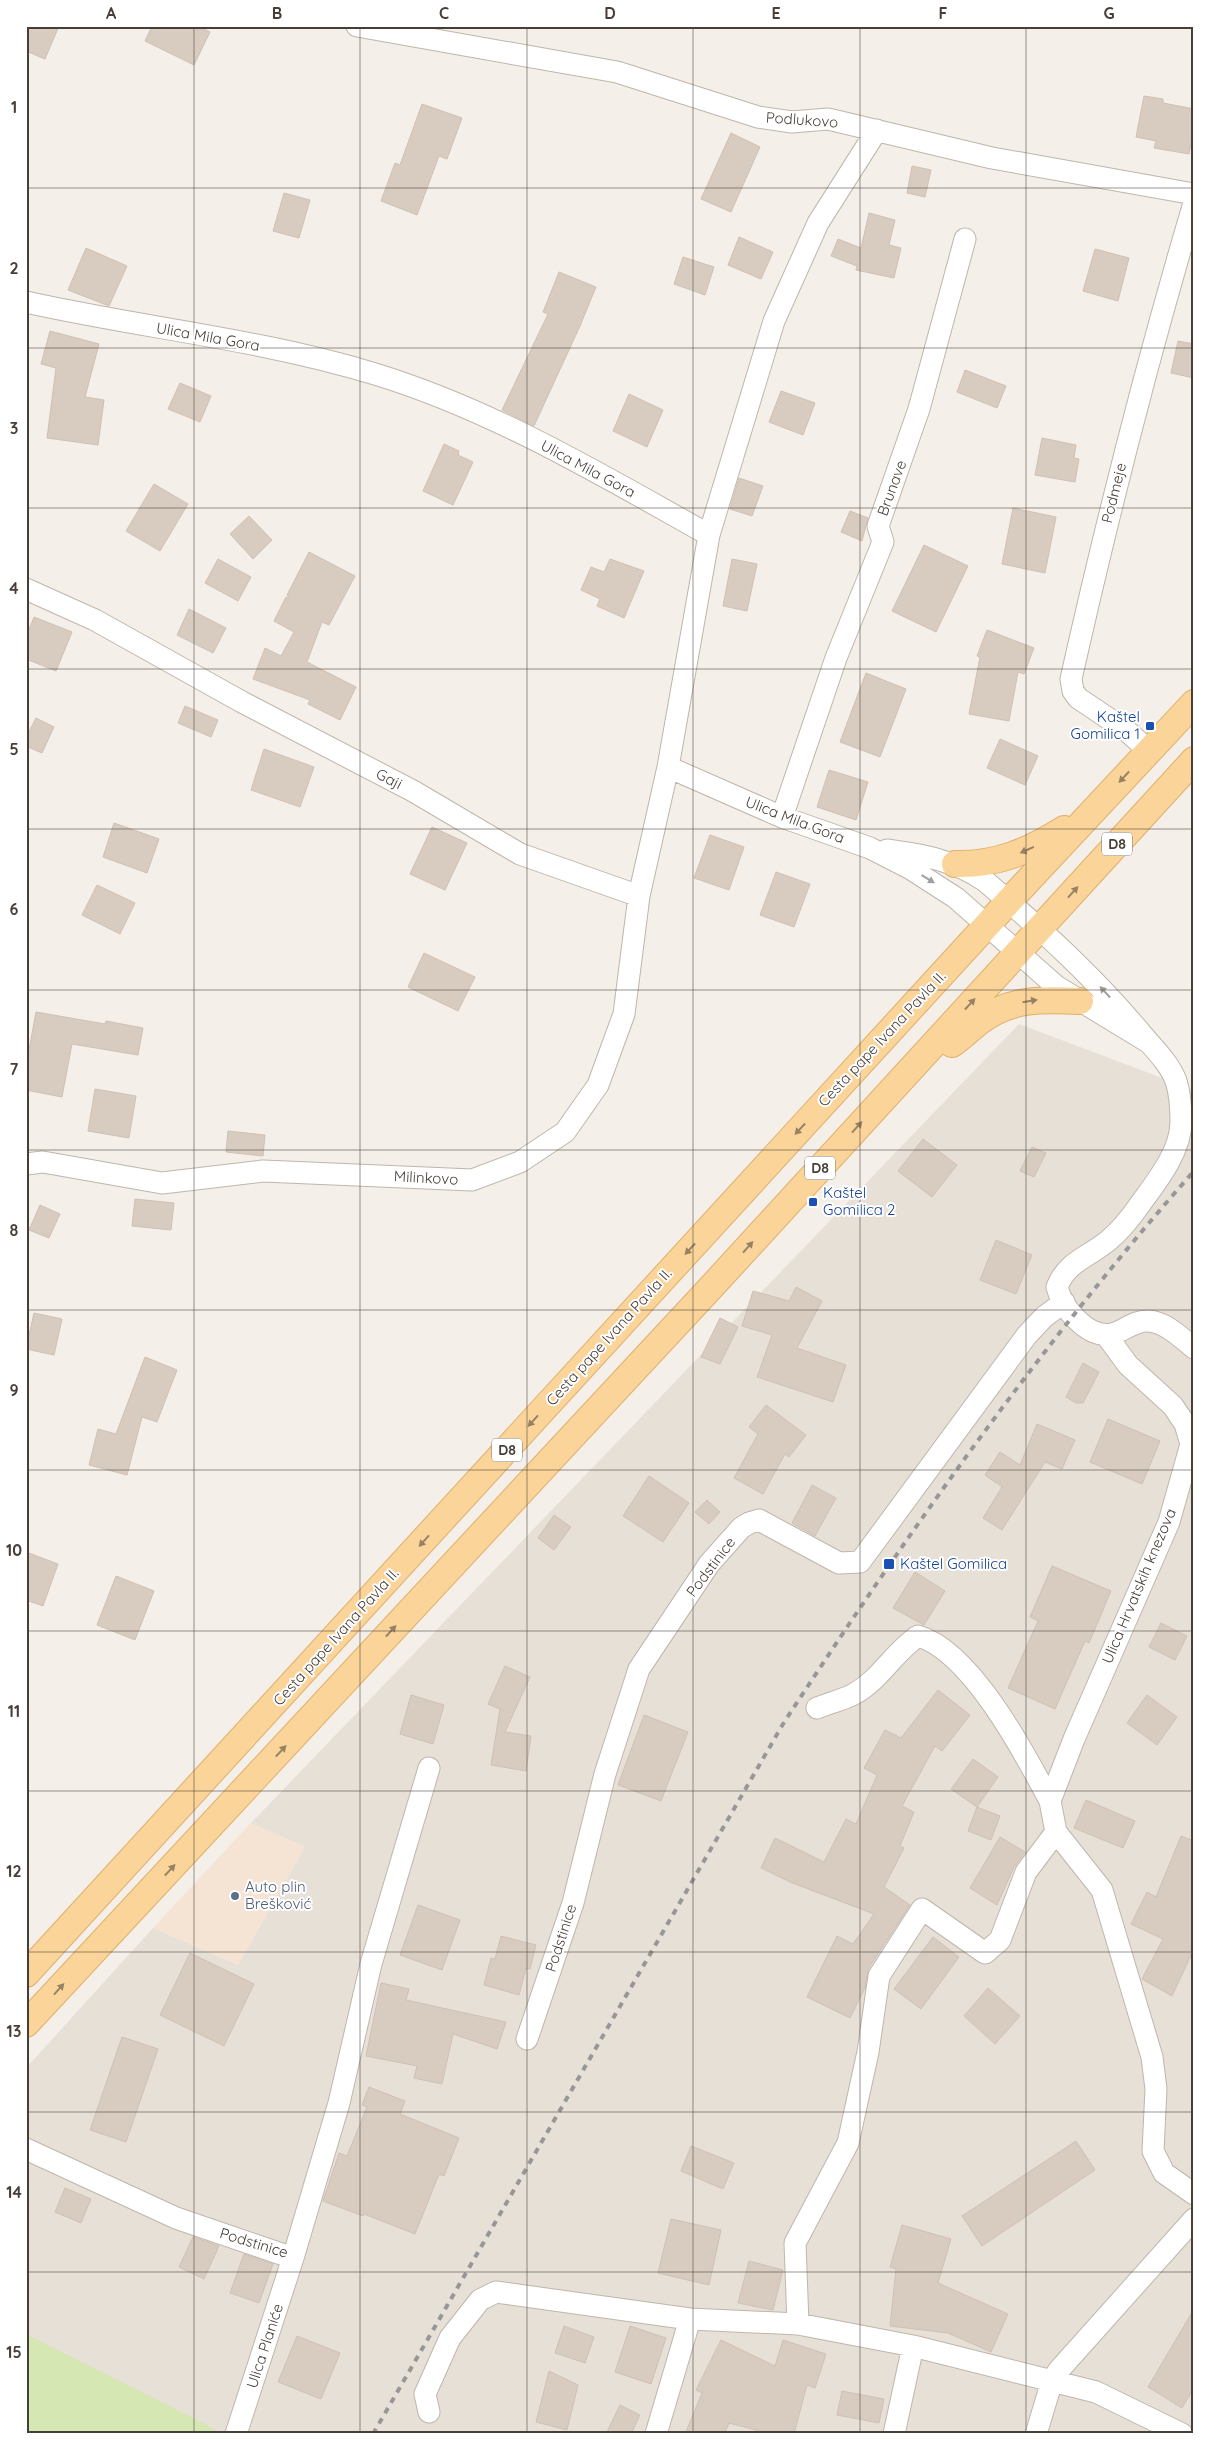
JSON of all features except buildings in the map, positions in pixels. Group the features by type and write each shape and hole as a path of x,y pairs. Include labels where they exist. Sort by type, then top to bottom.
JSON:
{"main road":[{"name":"Cesta pape Ivana Pavla II.","path":"26,1974 1008,901 1194,703"},
{"name":"D8","path":"26,2024 721,1276 1194,760"},
{"path":"955,864 978,864 1000,860 1026,851 1085,819"},
{"path":"925,1053 946,1048 980,1021 1010,1005 1045,999 1080,1001"}],"street":[{"name":"Podlukovo","path":"356,26 617,72 758,117 792,122 828,119 992,158 1194,194"},
{"path":"639,896 668,767 709,535 774,321 818,223 877,130"},
{"name":"Podmeje","path":"1149,751 1127,731 1078,698 1073,691 1071,679 1126,442 1194,203"},
{"name":"Brunave","path":"782,817 836,658 883,542 878,526 919,408 965,239"},
{"name":"Ulica Mila Gora","path":"26,302 89,316 267,347 375,374 446,400 556,451 709,535"},
{"name":"Gaji","path":"26,589 95,620 242,702 413,791 520,854 639,896"},
{"name":"Ulica Mila Gora","path":"668,767 782,817 870,848 934,883 1049,980 1148,1042"},
{"name":"Ulica Mila Gora","path":"870,848 920,855 955,864 985,881 1040,928 1107,993 1164,1061 1176,1081 1187,1125"},
{"name":"Milinkovo","path":"26,1164 43,1162 162,1183 263,1171 472,1180 520,1162 565,1132 598,1084 624,1014 639,896"},
{"path":"1187,1125 1154,1186 1132,1216 1108,1240 1075,1261 1061,1277 1057,1288 1074,1316 1090,1330 1106,1335 1146,1321 1157,1322 1170,1329 1194,1348"},
{"name":"Podstinice","path":"527,2040 574,1903 605,1774 639,1668 709,1564 741,1528 759,1520 839,1564 860,1562 1027,1335 1044,1317 1064,1302"},
{"name":"Ulica Hrvatskih knezova","path":"1050,1801 1074,1739 1169,1522 1191,1444 1185,1424 1173,1406 1128,1365 1106,1335"},
{"path":"817,1708 854,1695 874,1680 918,1636 930,1640 945,1649 1013,1733 1050,1801 1056,1832 1102,1890 1152,2057 1156,2089 1153,2151 1164,2173 1194,2194"},
{"name":"Podstinice","path":"26,2149 176,2218 293,2258 339,2104 371,1964 429,1768"},
{"path":"798,2324 795,2243 848,2143 868,2052 879,1976 922,1909 985,1953 1000,1940 1026,1872 1056,1832"},
{"path":"1036,2434 1052,2381 1059,2370 1194,2219"},
{"name":"Ulica Planiće","path":"236,2434 293,2258"},
{"path":"429,2412 425,2394 450,2338 480,2300 496,2292 690,2318 798,2324 913,2346 1096,2392 1182,2434"},
{"path":"656,2434 690,2318"},
{"path":"894,2434 913,2346"}],"shaded area":[{"path":"1019,1024 1194,1090 1194,2434 26,2434 26,2068 153,1928 238,1965 305,1847 251,1823"},
{"path":"251,1823 305,1847 238,1965 153,1928"}],"green space":[{"path":"26,2329 30,2336 215,2429 214,2434 26,2434"}],"railway":[{"path":"373,2434 783,1724 830,1652 978,1440 1083,1303 1194,1171"}],"place":[{"name":"Kaštel Gomilica 1","path":"1150,726"},
{"name":"Kaštel Gomilica 2","path":"813,1202"},
{"name":"Kaštel Gomilica","path":"889,1564"},
{"name":"Auto plin Brešković","path":"235,1896"}]}
